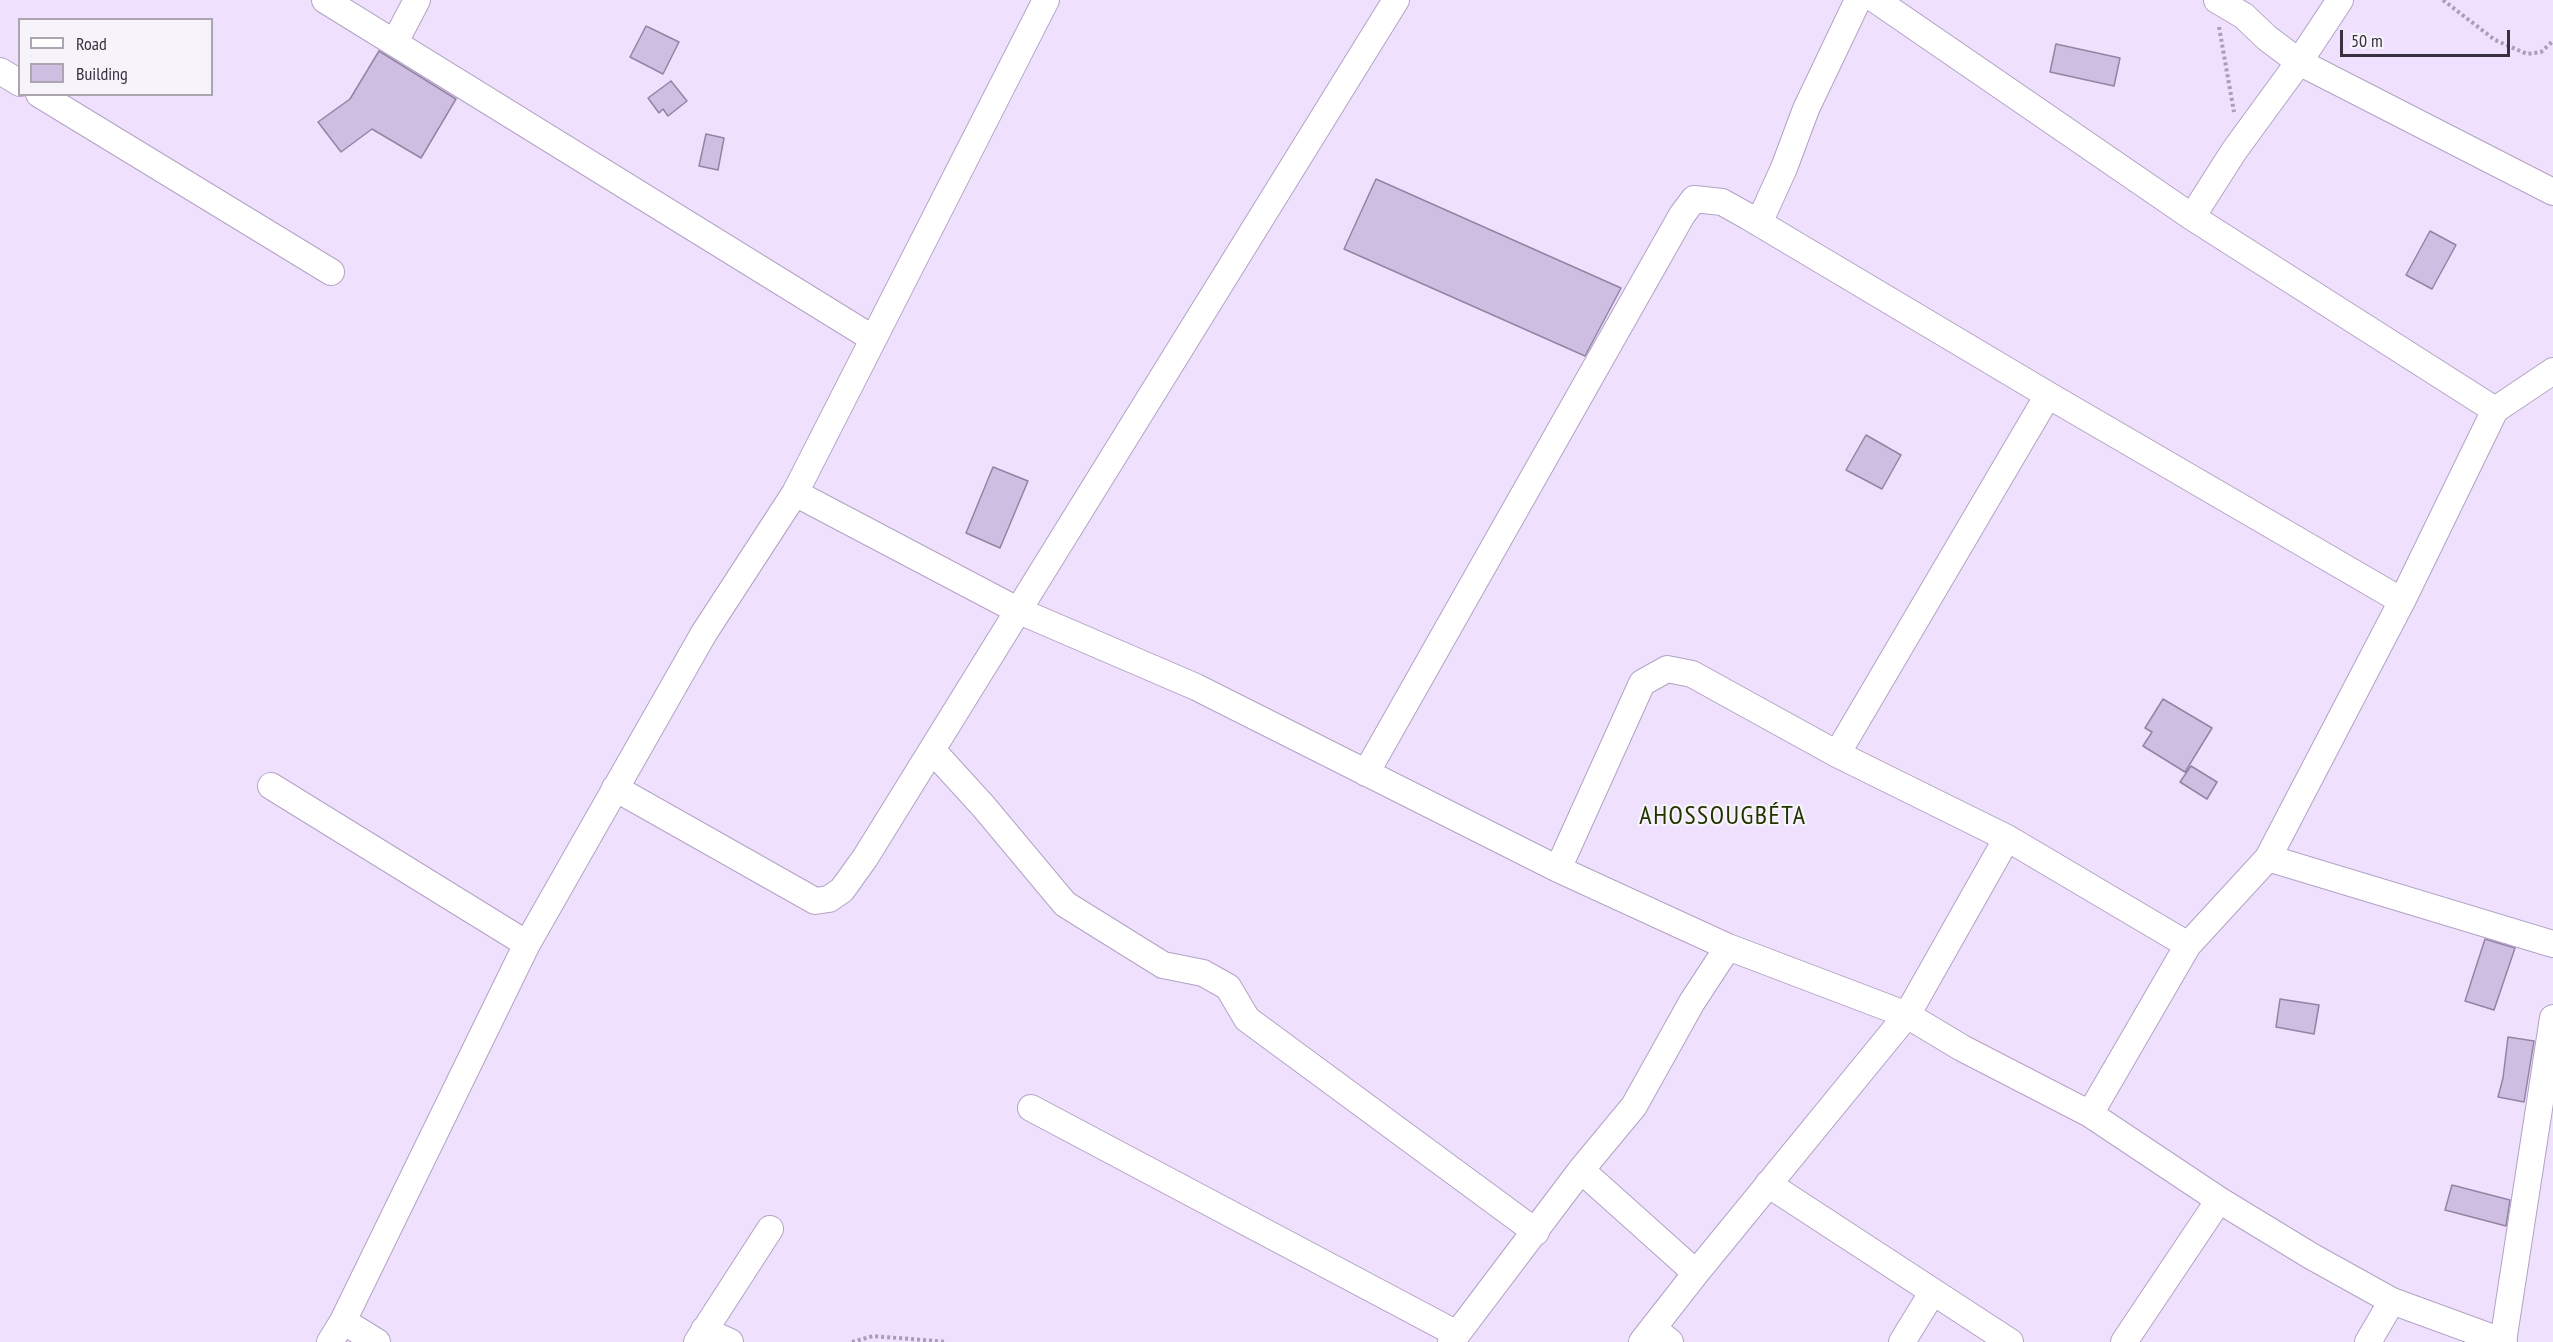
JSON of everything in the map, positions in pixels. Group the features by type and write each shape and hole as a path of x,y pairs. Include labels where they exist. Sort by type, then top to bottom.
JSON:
{"street":[{"path":"326,0 872,338"},
{"path":"394,42 417,0"},
{"path":"377,1342 336,1332 527,944 704,633 795,492 1046,0"},
{"path":"615,788 815,901 829,899 842,890 865,858 1396,0"},
{"path":"1759,223 1784,168 1806,109 1858,0"},
{"path":"1876,0 2192,217 2495,410"},
{"path":"2192,217 2234,151 2299,62 2340,0"},
{"path":"2217,11 2244,16 2267,38 2299,62 2553,192"},
{"path":"0,71 18,82"},
{"path":"42,96 332,272"},
{"path":"1366,773 1682,215 1694,199 1722,202 1759,223 2048,395 2402,601"},
{"path":"2090,1114 2188,945 2268,858 2402,601 2495,410 2553,371"},
{"path":"1837,753 2048,395"},
{"path":"795,492 1017,610 1196,687 1558,869 1728,947 1907,1015 1962,1048 2090,1114 2219,1200 2311,1256 2392,1301 2504,1342 2553,1018"},
{"path":"1558,869 1642,683 1667,669 1692,674 1837,753 2007,838 2188,945"},
{"path":"932,750 984,807 1065,904 1163,965 1203,973 1228,987 1247,1019 1536,1232"},
{"path":"271,786 527,944"},
{"path":"1655,1337 1696,1273 1907,1015 2007,838"},
{"path":"2268,858 2553,944"},
{"path":"1031,1108 1454,1338 1581,1170 1634,1106 1692,1002 1728,947"},
{"path":"1581,1170 1696,1273"},
{"path":"1768,1184 2010,1342"},
{"path":"2124,1342 2219,1200"},
{"path":"730,1342 700,1336 770,1229"},
{"path":"1902,1342 1932,1293"},
{"path":"2368,1342 2392,1301"}],"path":[{"path":"2443,0 2495,40 2527,54 2541,52 2553,41"},
{"path":"2217,11 2236,122 2234,151"},
{"path":"852,1342 873,1336 947,1342"}],"building":[{"path":"646,26 679,42 663,74 630,57"},
{"path":"2056,44 2120,58 2114,86 2050,72"},
{"path":"379,51 456,99 421,158 372,129 341,152 318,122 350,99"},
{"path":"671,81 687,101 668,116 663,109 659,113 648,98"},
{"path":"706,134 724,138 718,170 699,166"},
{"path":"1376,179 1621,288 1585,356 1344,249"},
{"path":"2430,231 2456,245 2432,289 2406,275"},
{"path":"1866,435 1901,455 1882,489 1846,470"},
{"path":"993,467 1028,481 1000,548 966,533"},
{"path":"2163,699 2212,728 2185,772 2143,746 2152,732 2145,728"},
{"path":"2191,766 2217,782 2207,799 2180,782"},
{"path":"2485,939 2515,948 2494,1010 2465,1001"},
{"path":"2280,999 2319,1005 2314,1034 2276,1027"},
{"path":"2508,1037 2534,1041 2524,1102 2498,1097 2503,1078"},
{"path":"2452,1185 2510,1200 2506,1226 2445,1210"}],"district":[{"name":"AHOSSOUGBÉTA","path":"1723,817"}]}
